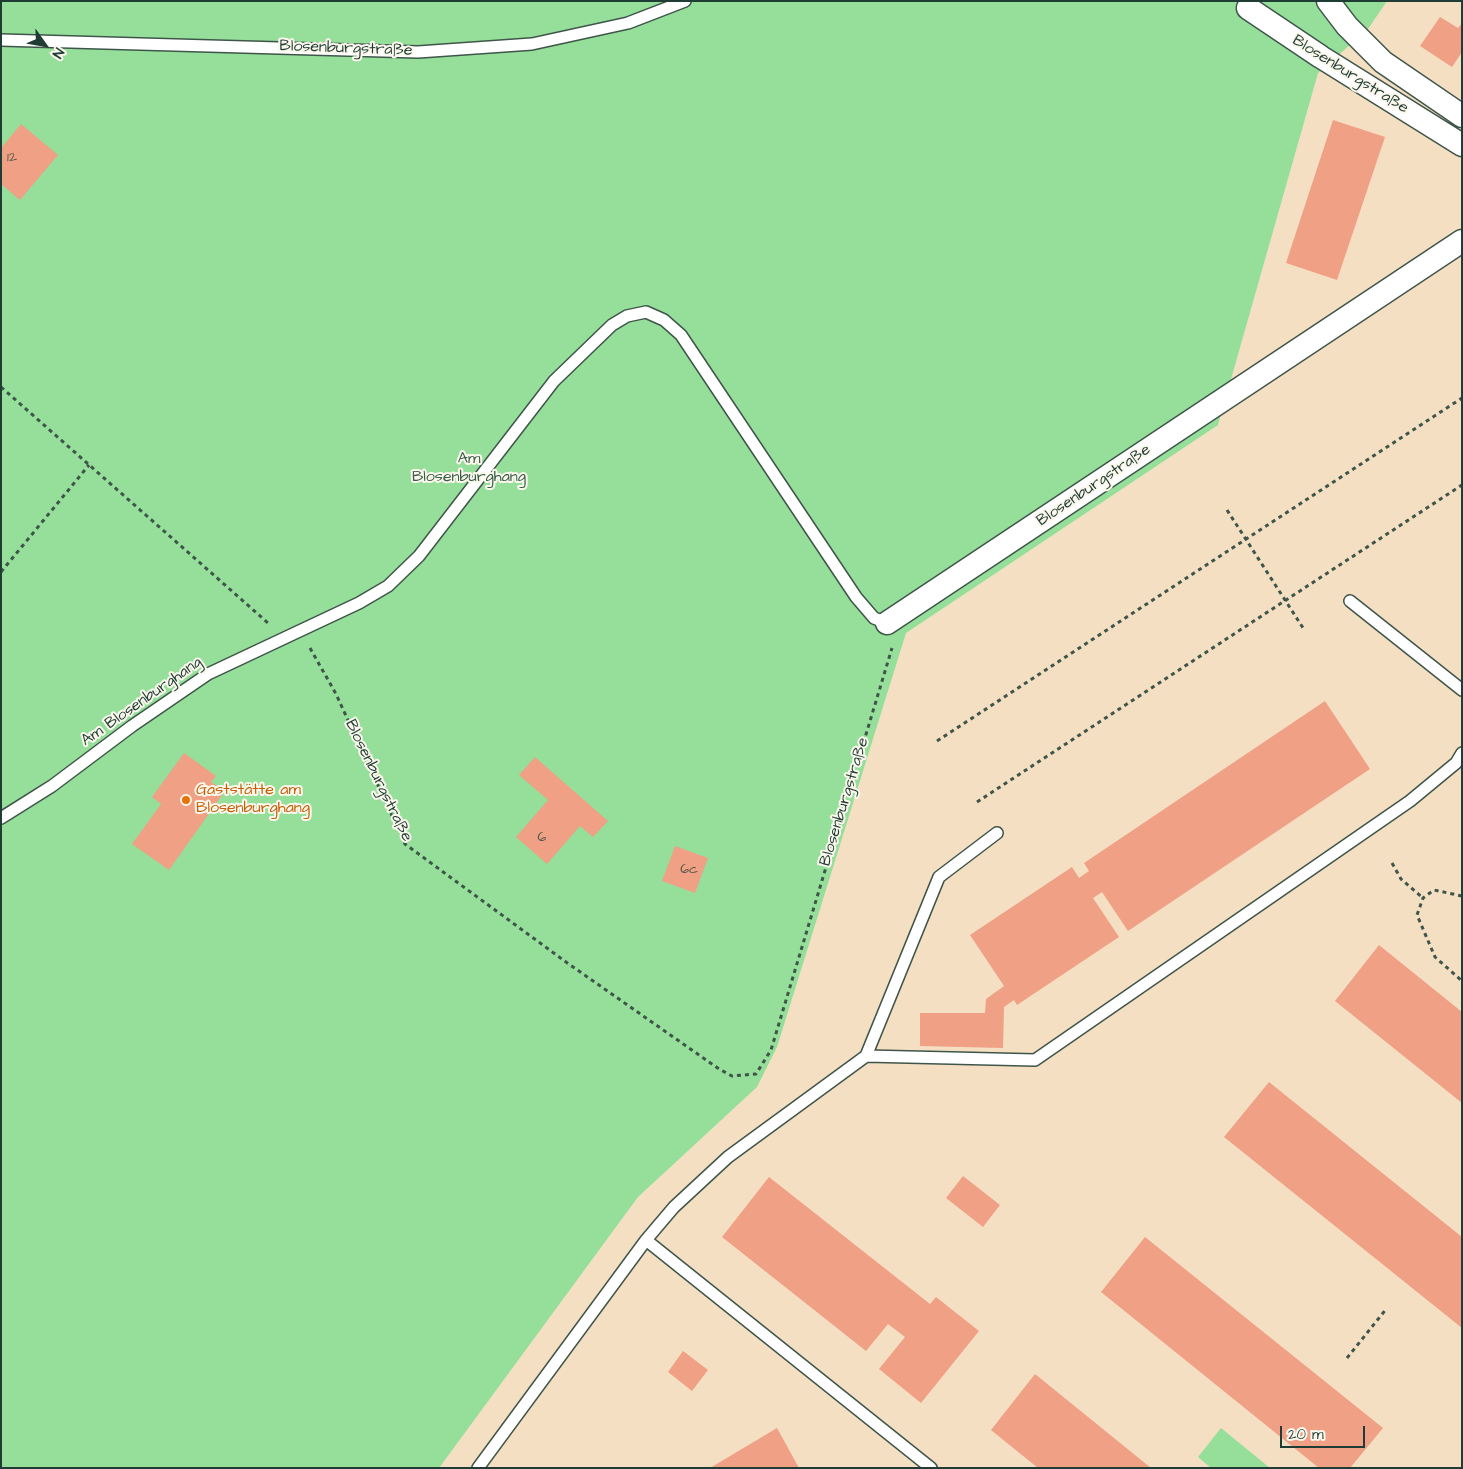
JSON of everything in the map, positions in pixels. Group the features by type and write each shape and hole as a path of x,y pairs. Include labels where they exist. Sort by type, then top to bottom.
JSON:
{"street":[{"name":"Blosenburgstraße","path":"1328,1 1347,26 1383,62 1462,116"},
{"name":"Blosenburgstraße","path":"1245,5 1321,57 1462,145"},
{"name":"Blosenburgstraße","path":"887,623 1462,241"}],"lane":[{"name":"Blosenburgstraße","path":"1,40 418,52 532,44 628,22 685,1"},
{"name":"Am Blosenburghang","path":"1,818 52,786 132,726 208,674 360,603 388,586 419,556 554,381 612,325 627,316 646,312 664,320 680,335 856,596 874,618 887,623"},
{"path":"1350,601 1462,690"},
{"path":"866,1056 1035,1060 1410,801 1456,763 1462,753"},
{"path":"478,1468 646,1240 674,1207 728,1158 866,1056 939,877 997,833"},
{"path":"646,1240 931,1468"}],"path":[{"path":"1,387 286,638"},
{"path":"937,742 1462,398"},
{"path":"1,572 89,465"},
{"path":"977,802 1462,485"},
{"path":"1227,510 1305,631"},
{"name":"Blosenburgstraße","path":"308,645 336,694 405,844 566,962 719,1069 732,1076 756,1074 771,1050 892,647 887,623"},
{"path":"1392,863 1401,880 1423,898"},
{"path":"1462,896 1434,890 1423,898 1417,915 1435,957 1462,982"},
{"path":"1347,1358 1387,1308"}],"green space":[{"name":"Am Blosenburghang","path":"1,1 1387,1 1368,29 1318,73 1218,425 906,633 777,1047 757,1087 638,1197 439,1468 1,1468"},
{"path":"1221,1428 1270,1468 1211,1468 1198,1457"}],"building":[{"path":"1440,17 1458,28 1462,23 1462,52 1452,67 1420,46"},
{"path":"1333,120 1385,137 1337,280 1286,263"},
{"path":"21,124 58,155 20,200 1,184 1,148"},
{"path":"1325,701 1370,769 1128,931 1102,892 1093,898 1119,937 1017,1005 1014,1000 1004,1007 1003,1048 920,1046 920,1013 985,1013 986,999 1004,986 970,935 1072,867 1079,878 1089,871 1084,863"},
{"path":"184,753 216,776 211,782 225,791 169,870 132,844 161,804 152,797"},
{"path":"535,757 608,821 593,837 580,826 547,864 516,837 548,800 519,775"},
{"path":"675,846 708,858 695,893 662,881"},
{"path":"1379,945 1462,1012 1462,1103 1335,1001"},
{"path":"1269,1082 1462,1237 1462,1328 1224,1137"},
{"path":"963,1176 1000,1205 983,1227 946,1198"},
{"path":"769,1177 930,1304 936,1297 979,1331 921,1403 879,1369 905,1337 888,1324 866,1351 722,1237"},
{"path":"1145,1237 1383,1428 1350,1468 1319,1468 1101,1292"},
{"path":"683,1351 708,1370 692,1391 668,1372"},
{"path":"1035,1374 1151,1468 1038,1468 991,1430"},
{"path":"777,1428 799,1468 710,1468"}],"place":[{"name":"Gaststätte am Blosenburghang","path":"186,800"}]}
